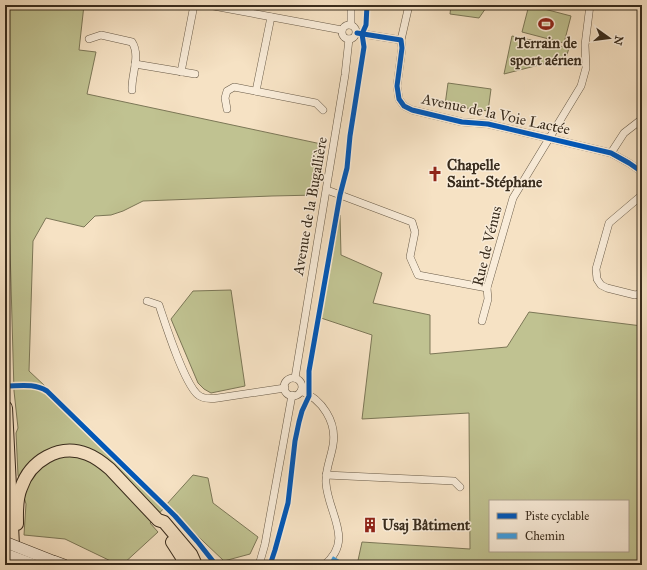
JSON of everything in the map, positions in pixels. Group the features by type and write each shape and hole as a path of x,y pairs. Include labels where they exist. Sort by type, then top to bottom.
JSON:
{"highway":[{"path":"5,408 8,549 14,565"},
{"path":"8,549 18,537 18,498 24,480 35,465 44,458 58,452 72,450 83,453 101,462 110,469 158,520 160,526 181,556 185,565"},
{"path":"158,520 164,522 191,554 196,565"}],"main road":[{"path":"8,549 64,565"},
{"path":"8,549 34,565"}],"street":[{"path":"181,72 194,5"},
{"path":"208,5 342,30"},
{"path":"351,5 351,25"},
{"path":"356,33 400,40 409,5"},
{"name":"Rue de Vénus","path":"482,321 488,300 487,288 513,198 581,86 586,68 585,45 590,5"},
{"path":"256,91 271,17"},
{"path":"346,25 351,25 355,27 356,33 353,38 349,39 344,37 342,30 346,25"},
{"path":"89,39 101,35 132,42 135,47 135,64 131,82 132,90"},
{"name":"Avenue de la Bugallière","path":"295,378 308,293 327,190 345,75 349,39"},
{"name":"Avenue de la Voie Lactée","path":"400,40 402,48 397,86 399,99 404,106 412,110 462,122 488,124 611,153 642,172"},
{"path":"135,64 195,74"},
{"path":"226,109 225,98 227,91 234,87 316,103 323,110"},
{"path":"611,153 624,133 642,119"},
{"path":"327,190 412,222 415,232 410,257 418,275 487,288"},
{"path":"642,194 609,223 596,269 597,279 601,285 635,295 642,293"},
{"path":"147,302 159,305 182,366 189,381 198,394 209,399 285,388"},
{"path":"295,378 301,383 301,391 297,395 292,395 287,393 285,388 288,380 295,378"},
{"path":"301,391 316,400 326,412 331,420 334,435 326,475 326,488 339,534 338,548 332,558 324,565"},
{"path":"259,565 265,544 292,395"},
{"path":"326,475 454,480 460,487"}],"green space":[{"path":"6,5 84,5 79,50 96,52 87,94 326,145 317,195 143,201 111,215 95,216 84,227 46,218 33,241 29,371 78,417 166,505 193,475 208,478 213,503 258,537 250,554 224,561 166,506 150,523 158,532 122,565 119,565 65,539 24,535 26,504 18,475 16,433 18,428 14,391 9,212"},
{"path":"451,5 488,5 479,18 450,14"},
{"name":"Terrain de sport aérien","path":"529,5 571,16 564,43 522,32"},
{"path":"512,36 569,48 566,58 504,74"},
{"path":"448,83 491,89 488,111 445,105"},
{"path":"340,215 341,255 382,273 373,303 430,315 430,354 507,347 529,312 642,326 642,565 357,565 362,542 470,549 469,413 362,419 372,335 321,318"},
{"path":"231,290 245,386 211,393 198,383 171,319 193,291"}],"marked path":[{"path":"332,558 339,562 339,565"}],"cycle path":[{"path":"270,565 288,503 295,441 299,422 309,396 309,371 340,195 347,168 350,136 364,47 362,34 366,25 367,5"},
{"path":"357,33 401,40 402,48 397,86 399,99 404,106 412,110 462,122 488,124 611,153 642,172"},
{"path":"5,386 32,386 42,388 47,391 175,516 216,565"}],"place":[{"name":"Terrain de sport aérien","path":"546,24"},
{"name":"Chapelle Saint-Stéphane","path":"435,174"},
{"name":"Usaj Bâtiment","path":"370,525"}]}
